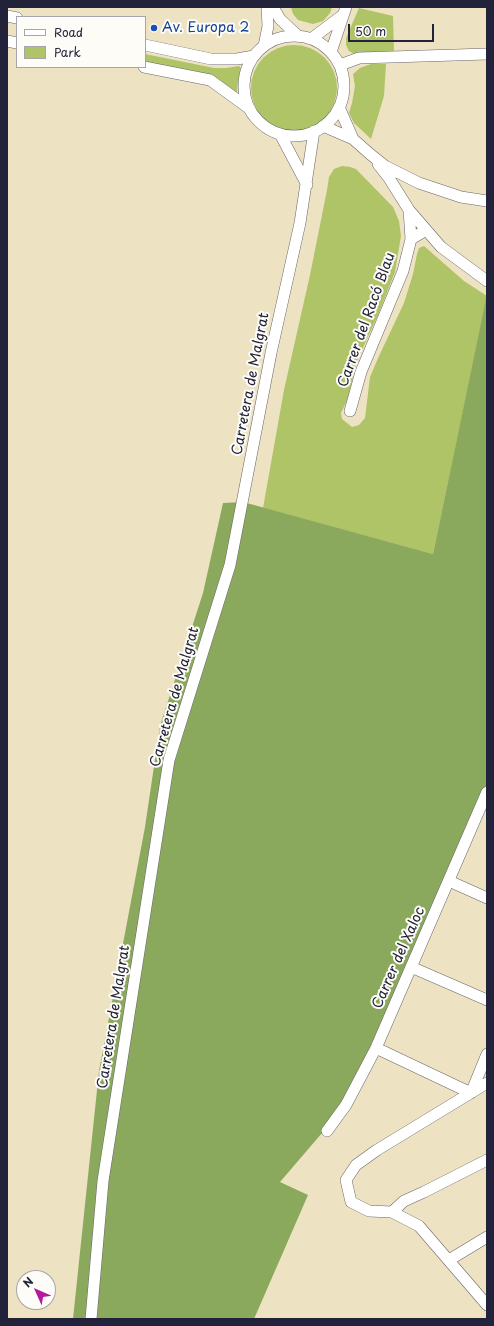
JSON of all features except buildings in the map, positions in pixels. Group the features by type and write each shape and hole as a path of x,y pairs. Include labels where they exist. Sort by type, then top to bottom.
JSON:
{"street":[{"path":"264,46 268,26 266,7"},
{"path":"273,7 280,19 298,36"},
{"path":"311,39 344,11"},
{"path":"331,52 344,11"},
{"path":"298,36 311,39 322,44 331,52 340,65 344,86 340,107 333,118 319,129 294,136 280,134 271,130 262,125 255,118 245,96 244,82 249,64 254,56 264,46 280,38 298,36"},
{"path":"146,45 211,59 237,59 254,56"},
{"path":"340,65 359,58 487,54"},
{"path":"146,67 210,80 250,109"},
{"path":"340,107 353,139"},
{"path":"319,129 353,139 385,166 420,183 461,196 487,201"},
{"name":"Carretera de Malgrat","path":"91,1319 103,1181 170,760 230,565 270,361 319,129"},
{"path":"280,134 307,184"},
{"path":"370,154 389,178 409,210 441,247 487,280"},
{"name":"Carrer del Racó Blau","path":"350,411 361,372 403,271 411,239 409,210"},
{"name":"Carrer del Racó Blau","path":"411,239 426,230"},
{"name":"Carrer del Xaloc","path":"327,1131 346,1105 376,1048 486,794"},
{"path":"449,880 487,898"},
{"path":"411,967 487,1000"},
{"path":"376,1048 471,1093"},
{"path":"471,1093 487,1054"},
{"path":"487,1083 377,1150 356,1165 346,1180 351,1202 369,1211 392,1212 419,1226 487,1306"},
{"path":"392,1212 404,1201 487,1160"},
{"path":"449,1260 487,1237"}],"green space":[{"path":"291,7 332,7 330,13 323,21 313,24 298,20 293,14"},
{"path":"359,8 393,16 394,52 354,54 349,51 346,45 346,38"},
{"path":"294,45 311,48 325,57 334,71 337,88 334,105 325,119 311,128 294,131 277,128 263,119 254,105 251,88 254,71 263,57 277,48"},
{"path":"146,54 214,68 239,66 241,68 237,92 234,93 146,63"},
{"path":"371,64 386,64 384,96 371,139 354,123 349,113 355,86 353,74 360,68"},
{"path":"342,166 356,169 393,207 399,221 401,236 395,272 378,315 356,363 348,398 341,413 342,419 352,427 359,425 365,418 370,377 404,303 419,248 424,246 464,281 487,296 433,554 263,508 284,390 310,275 329,177 334,169"},
{"path":"487,294 487,792 346,1105 280,1182 308,1195 254,1319 73,1319 99,1071 145,827 160,726 203,593 223,503 243,502 433,554"}],"place":[{"name":"Av. Europa 2","path":"154,28"}]}
